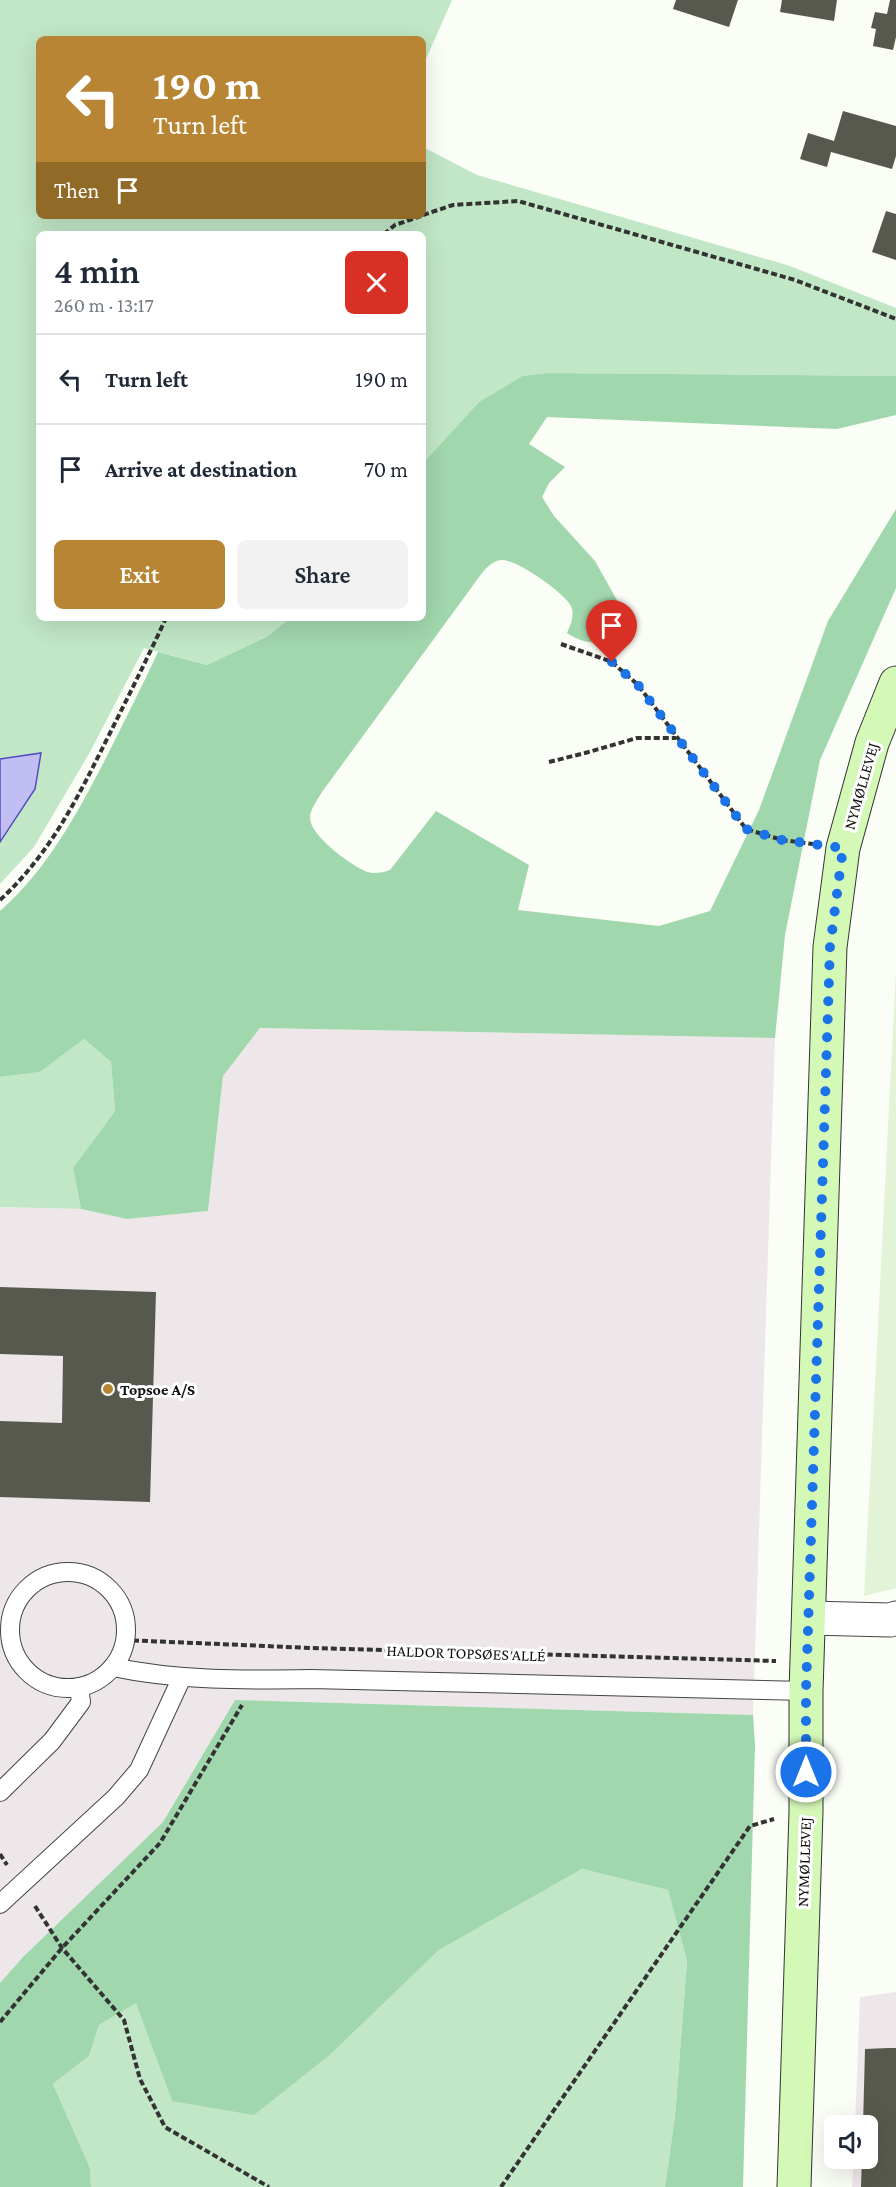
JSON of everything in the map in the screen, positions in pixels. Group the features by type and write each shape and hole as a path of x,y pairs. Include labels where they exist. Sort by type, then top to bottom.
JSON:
{"street":[{"name":"NYMØLLEVEJ","path":"795,2187 806,1812 806,1676 830,947 843,848 872,743 896,683"},
{"path":"809,1618 890,1620 896,1618"}],"lane":[{"path":"61,1572 77,1572 96,1579 114,1595 124,1613 126,1631 122,1651 113,1667 98,1680 79,1687 53,1686 34,1677 24,1668 13,1650 11,1617 19,1599 41,1578 61,1572"},
{"name":"HALDOR TOPSØES ALLÉ","path":"113,1667 145,1674 257,1680 806,1676"},
{"path":"0,1904 116,1797 139,1770 182,1677"},
{"path":"0,1792 52,1741 81,1702 79,1687"}],"path":[{"path":"426,215 453,205 518,201 795,280 896,319"},
{"path":"388,231 395,225 413,219"},
{"path":"0,900 43,853 75,804 165,621"},
{"path":"561,644 612,662 638,685 746,829 782,840 843,848"},
{"path":"549,762 637,738 676,738"},
{"name":"HALDOR TOPSØES ALLÉ","path":"124,1640 335,1649 806,1676"},
{"path":"0,2022 62,1948 160,1843 257,1680"},
{"path":"501,2187 750,1826 806,1812"},
{"path":"62,1948 124,2020 140,2079 165,2127 269,2187"}],"shaded area":[{"path":"260,1028 775,1038 753,1715 235,1700 163,1822 23,1957 0,1983 0,1207 81,1209 127,1219 208,1211 223,1076"},
{"path":"896,1992 896,2187 852,2187 853,2169 878,2169 878,2115 855,2115 860,1997"}],"green space":[{"path":"0,0 452,0 426,59 426,36 36,36 36,219 426,219 426,149 477,175 790,266 896,308 896,376 547,373 522,376 479,402 426,460 426,231 36,231 36,621 286,621 268,636 207,665 144,648 90,752 34,847 0,884"},
{"path":"547,373 896,376 896,415 837,429 547,417 529,444 565,467 549,483 542,497 554,516 595,561 618,602 622,622 617,637 598,643 579,640 567,633 573,613 571,606 560,593 539,577 517,565 501,560 493,563 482,573 322,792 311,811 312,825 331,848 348,861 366,872 380,873 390,870 436,811 529,865 518,910 659,926 710,911 759,810 828,621 896,509 896,588 820,760 785,935 775,1038 260,1028 223,1076 208,1211 127,1219 81,1209 73,1168 115,1111 111,1062 84,1039 40,1072 0,1077 0,911 33,877 61,839 107,756 158,652 207,665 268,636 286,621 426,621 426,460 479,402 522,376"},
{"path":"896,969 896,1588 864,1596 877,1346"},
{"path":"84,1039 111,1062 115,1111 73,1168 81,1209 0,1207 0,1077 40,1072"},
{"path":"235,1700 753,1715 755,1745 743,2187 665,2187 675,2116 687,1961 668,1890 582,1869 439,1950 332,2053 254,2115 172,2101 136,2003 99,2025 89,2056 53,2084 90,2168 91,2187 0,2187 0,1983 23,1957 163,1822"},
{"path":"582,1869 668,1890 687,1961 675,2116 665,2187 91,2187 90,2168 53,2084 89,2056 99,2025 136,2002 172,2101 332,2053 439,1950"}],"water":[{"path":"41,753 35,789 0,842 0,759"}],"building":[{"path":"676,0 738,0 729,27 673,9"},
{"path":"782,0 837,0 834,21 780,12"},
{"path":"890,0 896,0 896,37 893,50 873,46 876,29 871,28 875,12 887,14"},
{"path":"843,111 896,126 896,156 892,169 831,152 827,167 800,159 808,133 834,141"},
{"path":"886,211 896,214 896,260 872,252"},
{"name":"Topsoe A/S","path":"0,1287 156,1292 150,1502 0,1497 0,1421 62,1423 63,1356 0,1354"},
{"path":"896,2048 896,2187 861,2187 862,2169 878,2169 878,2115 863,2115 865,2049"}],"place":[{"name":"Topsoe A/S","path":"108,1389"}],"route":[{"path":"612,662 638,685 746,829 782,840 843,848 830,947 806,1691 806,1772"}]}
